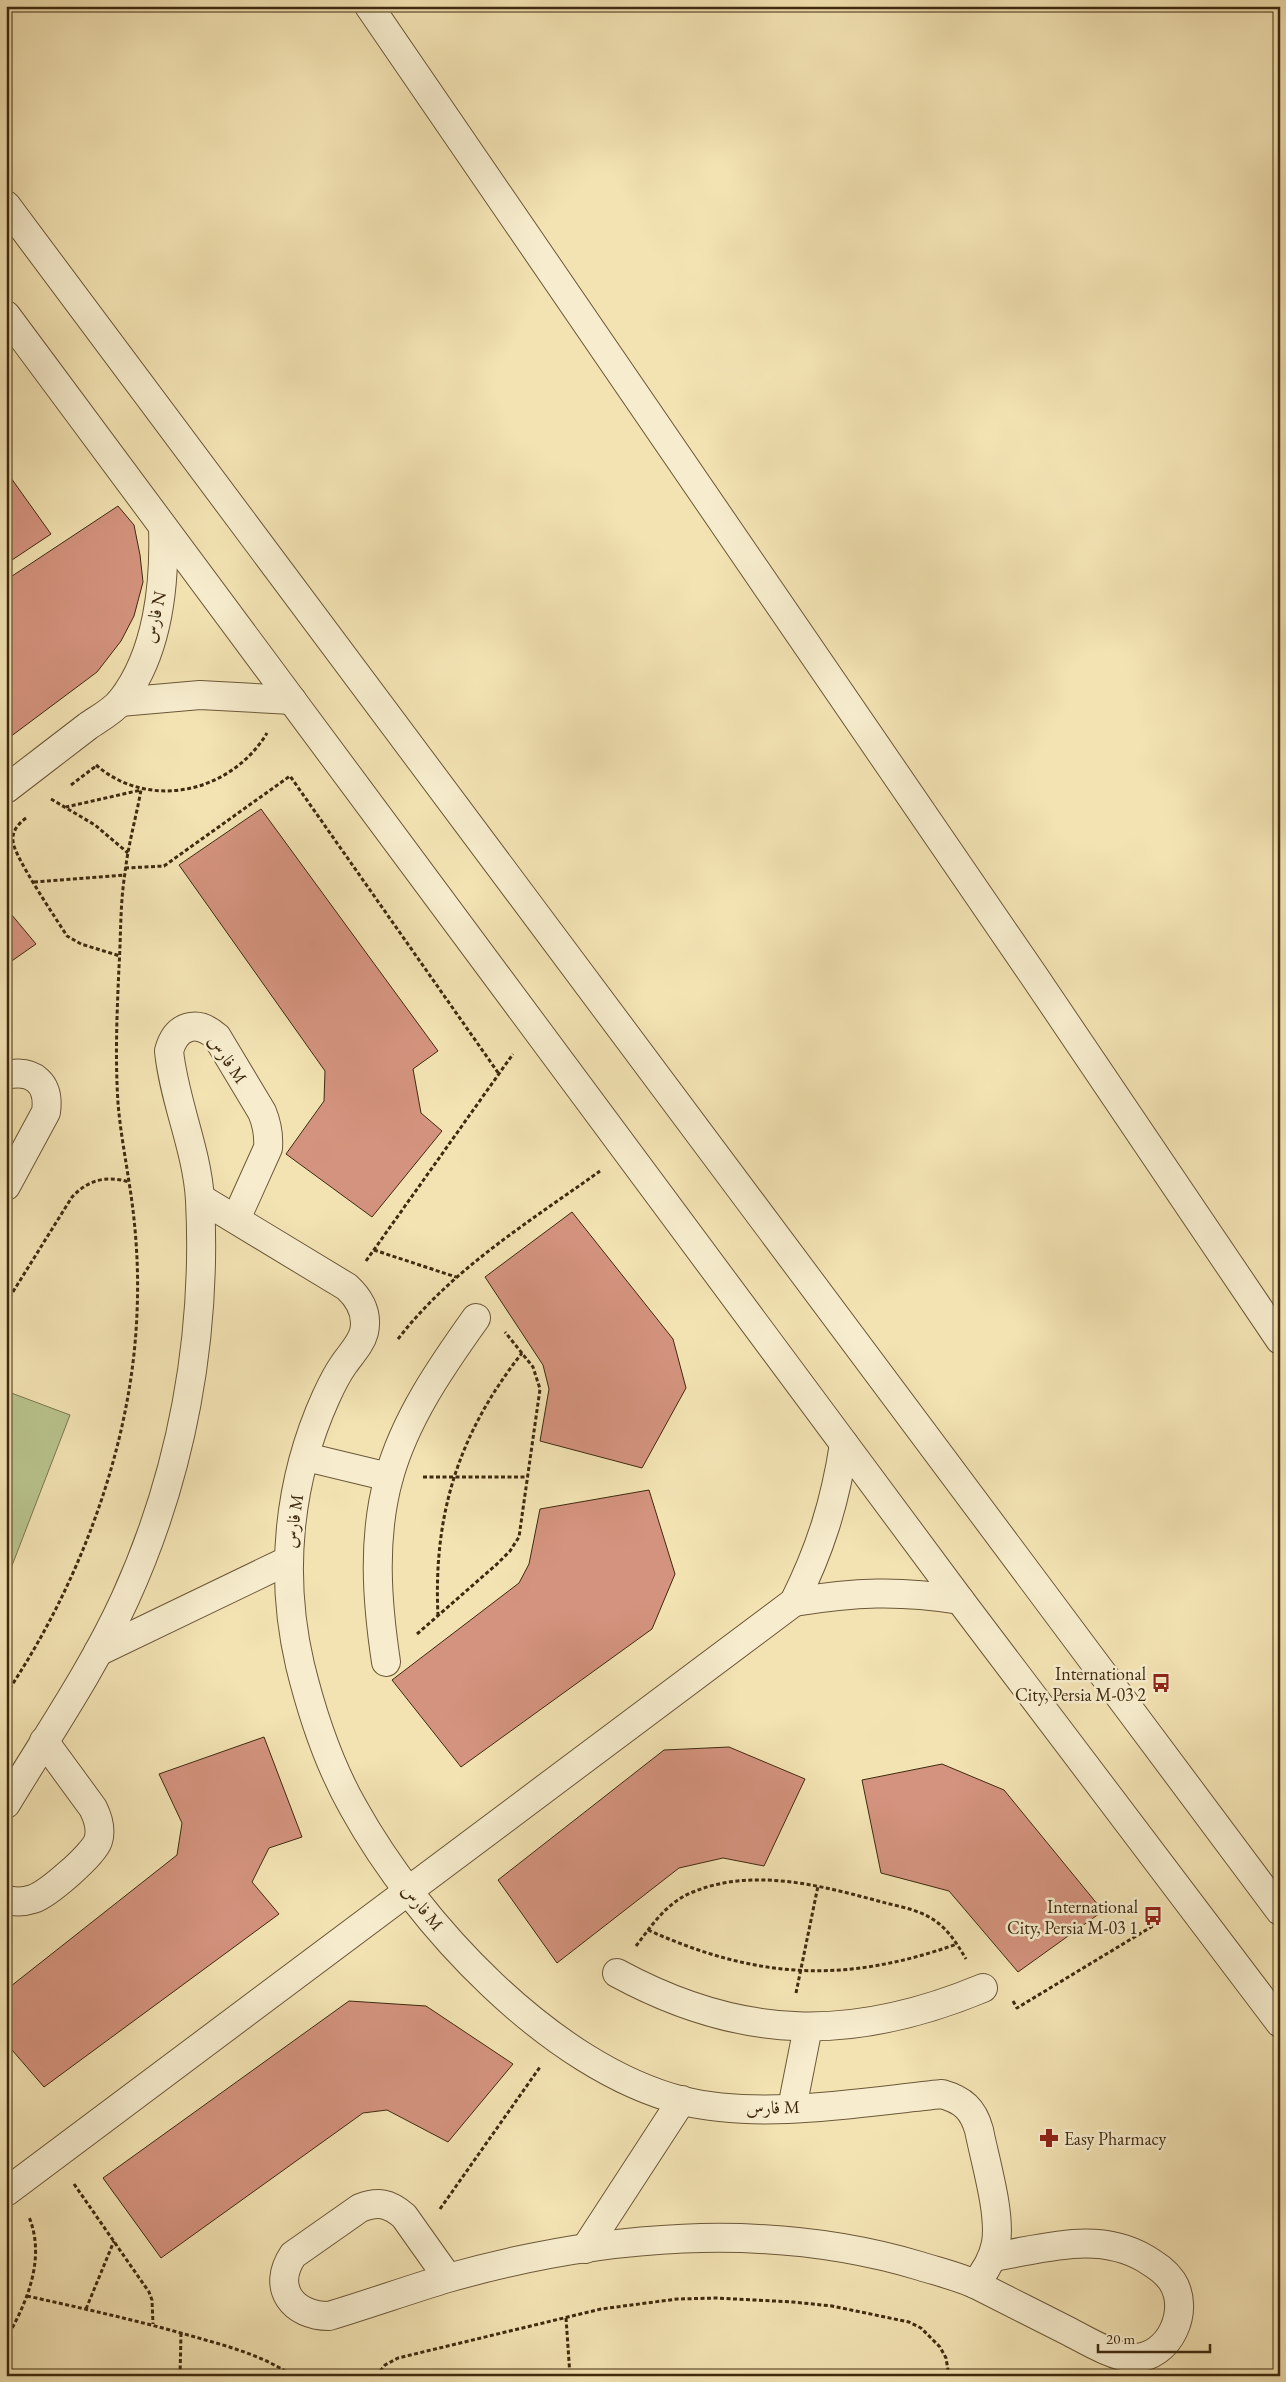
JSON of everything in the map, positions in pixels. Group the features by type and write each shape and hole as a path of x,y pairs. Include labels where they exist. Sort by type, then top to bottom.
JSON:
{"street":[{"path":"369,6 1028,967 1280,1340"},
{"path":"6,205 1280,1911"},
{"path":"6,315 163,527 285,699 533,1025 960,1600 1280,2023"},
{"name":"فارس N","path":"6,789 120,702 136,676 148,648 157,618 164,557 163,527"},
{"path":"120,702 200,696 285,699"},
{"name":"فارس M","path":"6,1804 98,1652 125,1599 148,1545 167,1489 182,1432 192,1375 199,1316 200,1198 169,1051 172,1041 179,1032 188,1027 209,1030 217,1037 266,1123 269,1136 268,1148 236,1219"},
{"path":"6,1075 28,1074 38,1080 45,1090 48,1100 46,1112 6,1186"},
{"name":"فارس M","path":"200,1198 348,1287 362,1306 364,1330 360,1342 342,1367 326,1395 314,1426 293,1509 287,1561 291,1612 299,1662 312,1711 330,1760 356,1813 379,1850 409,1891 465,1957 496,1988 559,2040 601,2067 640,2086 682,2100 754,2108 792,2108 942,2094 956,2098 967,2105 975,2117 979,2130 996,2218 996,2244 992,2257 985,2272 975,2284"},
{"path":"386,1662 379,1616 378,1570 381,1523 389,1477 404,1438 423,1399 444,1362 476,1318"},
{"path":"9,2190 794,1602 813,1565 827,1526 838,1485 844,1444"},
{"path":"306,1457 389,1477"},
{"path":"98,1652 287,1561"},
{"path":"794,1602 835,1595 877,1592 918,1593 960,1600"},
{"path":"6,1900 21,1902 34,1899 94,1850 99,1840 98,1818 93,1808 44,1741"},
{"path":"617,1974 683,2005 718,2015 799,2027 853,2025 898,2018 941,2006 983,1988"},
{"path":"792,2108 799,2027"},
{"path":"585,2249 682,2100"},
{"path":"448,2278 404,2216 384,2203 372,2203 360,2208 292,2256 286,2265 285,2288 296,2307 317,2316 329,2316 448,2278 516,2262 585,2249 697,2237 752,2237 864,2252 918,2265 975,2284 1103,2349 1133,2358 1152,2352 1167,2341 1177,2324 1180,2306 1176,2287 1165,2272 1132,2251 1114,2245 1094,2242 992,2257"}],"path":[{"path":"66,807 141,790 167,792 193,788 227,773 253,752 262,741 285,699"},
{"path":"72,739 85,756 96,766 121,782 141,790"},
{"path":"66,788 96,766"},
{"path":"125,868 164,866 290,776 499,1074"},
{"path":"6,1694 40,1638 82,1549 110,1476 123,1422 132,1368 137,1314 137,1258 129,1182 121,1140 116,1070 124,875 141,790"},
{"path":"44,804 59,794"},
{"path":"51,799 95,825 128,854"},
{"path":"30,815 17,826 13,842 15,850 67,936 73,941 120,956"},
{"path":"34,882 124,875"},
{"path":"348,1287 533,1025"},
{"path":"360,1342 385,1356 430,1301 456,1277 627,1151"},
{"path":"6,1302 72,1197 81,1188 91,1182 104,1178 117,1178 129,1182"},
{"path":"374,1250 456,1277"},
{"path":"386,1662 497,1564 519,1537 540,1389 533,1366 485,1306 476,1318"},
{"path":"438,1616 436,1581 439,1546 453,1477 465,1444 481,1411 500,1381 522,1353"},
{"path":"389,1477 527,1477"},
{"path":"617,1974 648,1930 673,1904 691,1892 712,1886 748,1881 783,1881 818,1886 928,1916 946,1929 983,1988 1001,1980 1017,2008 1189,1904"},
{"path":"799,2027 801,1971 818,1886"},
{"path":"648,1930 684,1947 722,1959 761,1967 801,1971 841,1971 881,1966 919,1957 957,1944"},
{"path":"419,2238 559,2040"},
{"path":"54,2156 149,2292 152,2300 153,2324"},
{"path":"6,2339 27,2296 36,2259 35,2240 27,2212 9,2190"},
{"path":"86,2309 114,2240"},
{"path":"27,2296 153,2324 264,2359 293,2376"},
{"path":"376,2376 385,2365 398,2358 610,2307 677,2299 793,2302 832,2306 909,2322 921,2328 940,2347 946,2358 949,2376"},
{"path":"566,2318 570,2376"},
{"path":"180,2376 182,2333"}],"green space":[{"path":"6,1391 70,1415 8,1576 6,1575"}],"building":[{"path":"6,471 51,534 6,564"},
{"path":"118,506 134,525 140,555 143,582 134,616 121,641 97,672 6,740 6,580"},
{"path":"261,809 438,1051 413,1069 421,1113 442,1131 372,1217 286,1154 324,1101 325,1071 179,865"},
{"path":"6,908 36,944 6,965"},
{"path":"572,1212 673,1339 686,1388 642,1468 540,1441 549,1389 543,1365 485,1277"},
{"path":"649,1490 675,1574 652,1629 461,1767 392,1680 519,1583 529,1564 540,1509"},
{"path":"264,1737 302,1837 269,1848 252,1882 279,1914 44,2087 6,2043 6,1990 177,1855 182,1823 159,1774"},
{"path":"729,1747 805,1779 764,1866 723,1858 679,1868 557,1963 498,1880 664,1750"},
{"path":"942,1764 1004,1790 1103,1911 1018,1972 949,1891 881,1873 862,1780"},
{"path":"349,2001 426,2006 513,2064 448,2142 387,2110 363,2113 161,2258 103,2178"}],"place":[{"name":"International City, Persia M-03 2","path":"1161,1683"},
{"name":"International City, Persia M-03 1","path":"1153,1916"},
{"name":"Easy Pharmacy","path":"1049,2138"}]}
